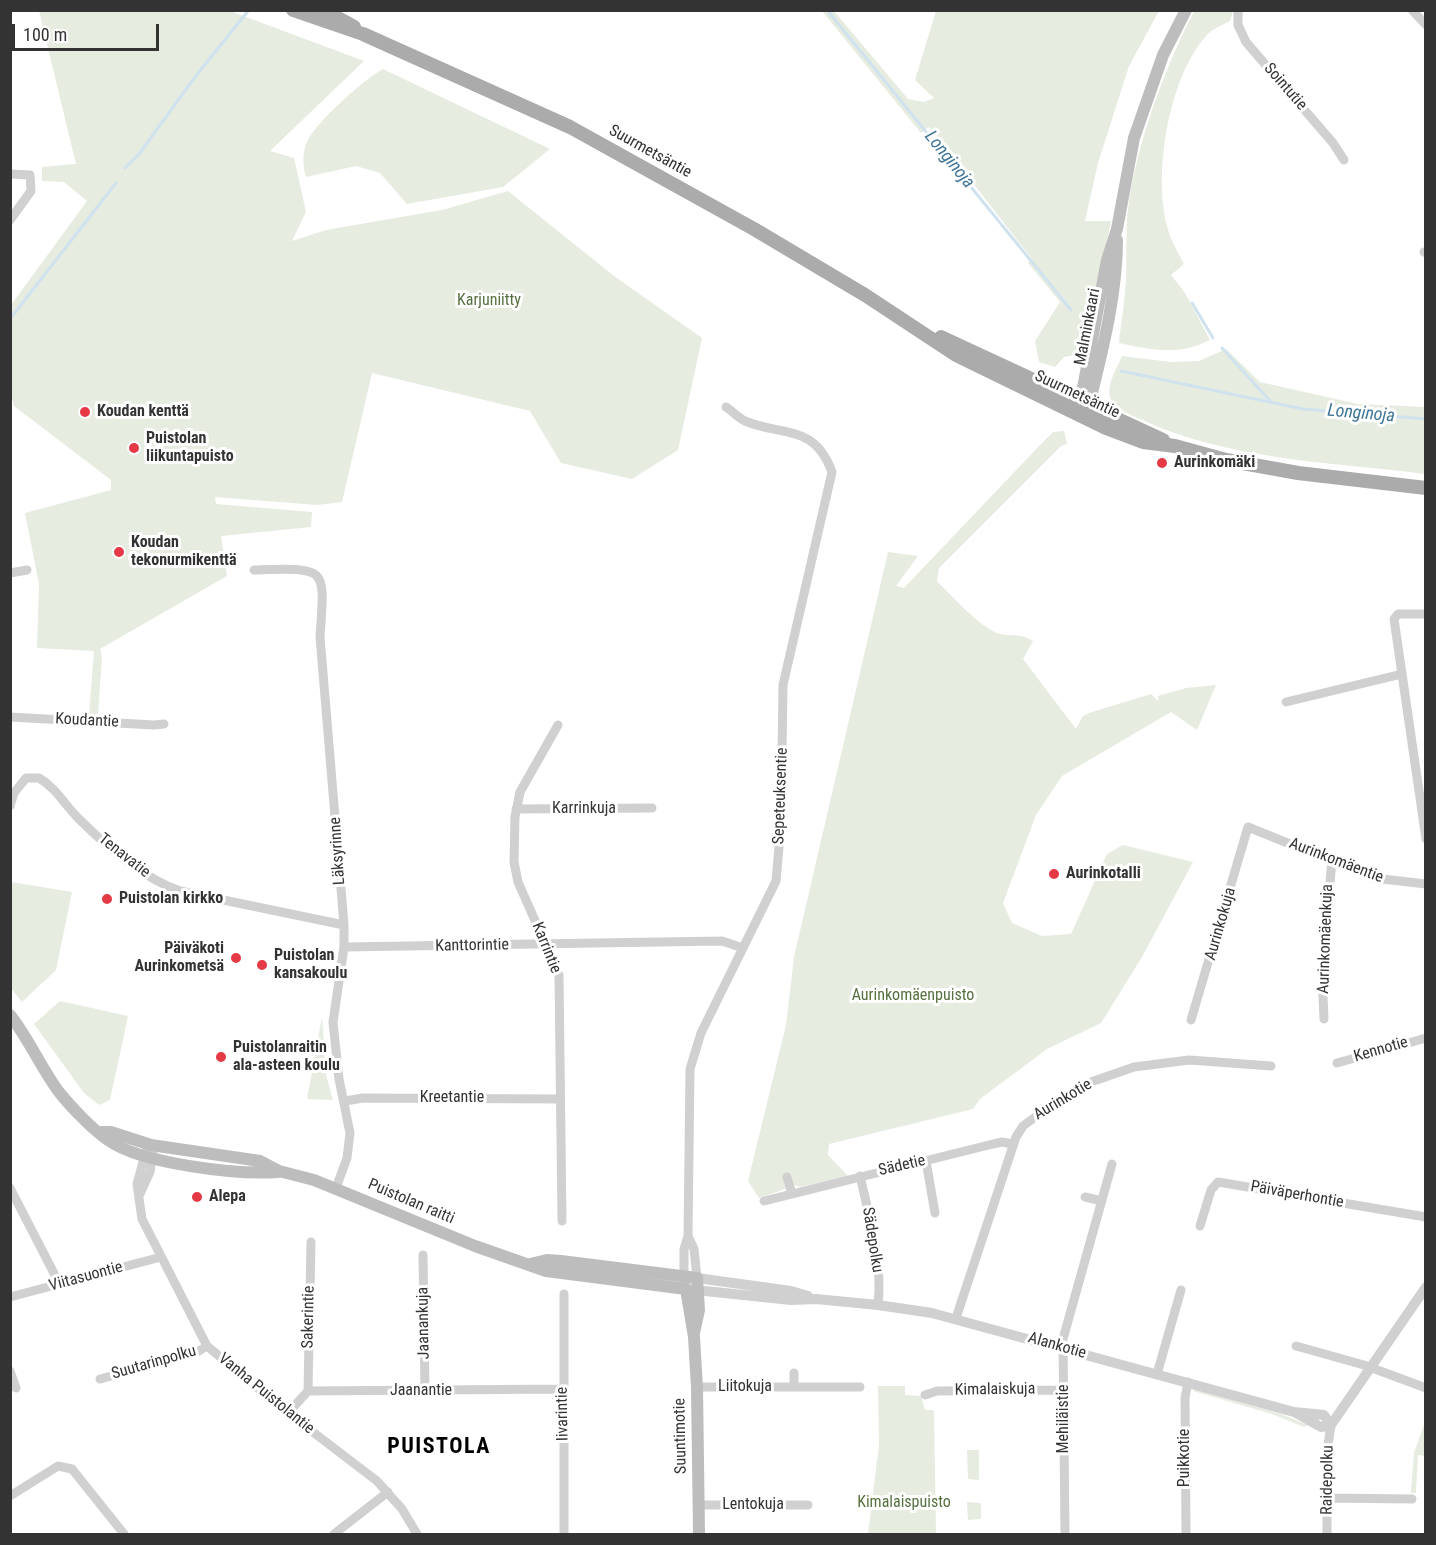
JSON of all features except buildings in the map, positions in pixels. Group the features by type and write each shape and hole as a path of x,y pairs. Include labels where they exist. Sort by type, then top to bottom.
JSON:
{"main road":[{"name":"Suurmetsäntie","path":"293,10 363,33"},
{"name":"Suurmetsäntie","path":"323,10 363,33 570,127 754,229 957,355 1079,416 1143,442 1174,446 1226,460 1282,470 1425,488"},
{"name":"Malminkaari","path":"1079,416 1108,322 1117,261 1117,229 1134,138 1163,55 1185,10"},
{"name":"Suurmetsäntie","path":"909,324 1174,446"},
{"name":"Puistolan raitti","path":"10,1015 59,1092 107,1140 148,1157 258,1173 279,1171"},
{"name":"Puistolan raitti","path":"101,1132 111,1132 151,1145 260,1161 279,1171 336,1188 475,1246 546,1271 692,1290"},
{"name":"Puistolan raitti","path":"530,1264 547,1260 561,1261 691,1277"},
{"name":"Suuntimotie","path":"691,1277 692,1290 699,1310 693,1337 697,1387 699,1534"}],"street":[{"name":"Sointutie","path":"1238,10 1238,25 1246,42 1333,143 1344,160"},
{"path":"1413,10 1425,26"},
{"path":"10,174 30,175 31,191 10,220"},
{"name":"Sepeteuksentie","path":"691,1277 694,1249 688,1236 690,1069 701,1033 770,895 779,867 783,685 832,472 818,448 809,438 800,433 745,421 726,407"},
{"name":"Läksyrinne","path":"254,570 305,569 314,572 322,582 324,601 320,637 344,925 344,947 333,1022 350,1146 336,1188"},
{"path":"10,573 27,570"},
{"path":"1425,614 1398,614 1394,619 1425,839"},
{"path":"1286,702 1402,674"},
{"name":"Koudantie","path":"10,717 154,726 164,723"},
{"name":"Karrintie","path":"558,725 520,792 516,809 516,874 558,975 562,1221"},
{"name":"Tenavatie","path":"10,806 14,793 26,778 39,778 91,830 144,873 164,885 180,891 344,925"},
{"name":"Karrinkuja","path":"516,809 652,808"},
{"name":"Aurinkomäentie","path":"1248,827 1374,878 1425,884"},
{"name":"Aurinkokuja","path":"1191,1020 1248,827"},
{"name":"Aurinkomäenkuja","path":"1324,1019 1322,973 1332,860"},
{"name":"Kanttorintie","path":"344,947 722,941 743,948"},
{"name":"Kennotie","path":"1337,1063 1425,1038"},
{"name":"Aurinkotie","path":"956,1318 1013,1144 1023,1126 1053,1103 1091,1082 1126,1069 1189,1060 1228,1061 1258,1067 1271,1066"},
{"name":"Kreetantie","path":"345,1101 363,1098 560,1099"},
{"name":"Sädetie","path":"764,1201 995,1143 1013,1144"},
{"name":"Vanha Puistolantie","path":"151,1145 137,1184 142,1219 207,1346 288,1413 377,1481 388,1492 417,1534"},
{"path":"926,1161 935,1213"},
{"name":"Mehiläistie","path":"1065,1534 1064,1336 1112,1164"},
{"name":"Sädepolku","path":"860,1176 879,1287 878,1305"},
{"path":"787,1177 792,1194"},
{"name":"Päiväperhontie","path":"1200,1226 1211,1190 1218,1182 1425,1217"},
{"path":"10,1188 60,1284"},
{"path":"1085,1197 1102,1202"},
{"name":"Sakerintie","path":"308,1391 311,1242"},
{"name":"Jaanankuja","path":"423,1255 425,1391"},
{"name":"Viitasuontie","path":"10,1297 161,1257"},
{"name":"Alankotie","path":"691,1277 791,1291 816,1299"},
{"path":"1331,1425 1425,1287"},
{"name":"Alankotie","path":"692,1290 791,1300 816,1299 878,1305 956,1318 1294,1412 1324,1415 1331,1425"},
{"path":"1157,1374 1181,1290"},
{"name":"Iivarintie","path":"564,1294 564,1534"},
{"name":"Suutarinpolku","path":"100,1379 194,1354 207,1346"},
{"path":"1296,1346 1370,1367 1425,1388"},
{"path":"10,1371 16,1388"},
{"name":"Liitokuja","path":"794,1373 794,1387"},
{"name":"Puikkotie","path":"1186,1534 1185,1395 1188,1382"},
{"name":"Liitokuja","path":"697,1387 860,1387"},
{"name":"Jaanantie","path":"308,1391 563,1389"},
{"name":"Kimalaiskuja","path":"925,1395 937,1391 1064,1389"},
{"path":"288,1413 308,1391"},
{"name":"Raidepolku","path":"1327,1534 1327,1452 1331,1425"},
{"path":"10,1496 58,1466 65,1466 72,1469 124,1534"},
{"path":"334,1534 388,1492"},
{"path":"1327,1498 1412,1499"},
{"name":"Lentokuja","path":"698,1505 808,1505"}],"green space":[{"name":"Karjuniitty","path":"39,11 230,11 364,61 270,151 294,158 306,212 292,241 326,230 442,210 508,191 614,276 702,338 678,450 632,479 561,463 530,411 372,373 342,502 317,505 215,497 216,504 312,512 311,527 221,536 227,576 100,649 102,657 98,716 89,715 94,651 37,648 39,584 25,513 111,490 111,480 14,406 10,390 11,305 87,201 64,182 42,181 42,167 76,164"},
{"path":"822,11 834,11 908,99 924,102 934,98 915,80 936,11 1159,11 1129,66 1098,163 1085,221 1111,221 1085,353 1064,357 1055,367 1039,362 1035,341 1060,302 1028,263 1032,259 929,127 921,133"},
{"path":"1194,11 1233,11 1230,21 1207,35 1194,53 1174,98 1164,151 1163,201 1169,233 1184,264 1171,275 1185,293 1210,340 1176,350 1119,343 1125,287 1128,211 1134,176 1154,103"},
{"path":"383,69 550,149 503,187 407,204 380,173 356,166 306,177 304,156 305,146 310,136 344,100 365,81"},
{"path":"1226,349 1260,382 1358,404 1425,407 1425,474 1280,457 1208,443 1174,433 1132,416 1120,409 1111,399 1109,389 1122,356 1171,362 1199,361"},
{"name":"Aurinkomäenpuisto","path":"1064,431 1067,444 1061,446 939,568 937,581 990,630 1022,636 1033,641 1023,659 1076,729 1083,716 1089,713 1151,694 1158,701 1158,696 1186,688 1216,685 1197,730 1171,712 1062,776 1036,815 1003,903 1012,923 1042,936 1071,934 1107,854 1123,845 1193,862 1142,957 1101,1023 1047,1049 980,1099 973,1109 829,1144 828,1155 848,1176 800,1187 794,1185 791,1174 784,1175 785,1189 759,1198 748,1181 786,1025 794,957 888,552 918,556 896,586 904,588 1053,432"},
{"path":"11,882 72,892 56,970 22,1002 11,988"},
{"path":"60,1001 128,1016 110,1100 99,1105 84,1093 34,1024"},
{"path":"322,1017 326,1075 333,1100 307,1099"},
{"name":"Kimalaispuisto","path":"878,1386 905,1386 905,1395 921,1396 925,1410 934,1410 936,1534 868,1534 879,1445"},
{"path":"1193,1391 1281,1414 1308,1425 1304,1427 1272,1414"},
{"path":"1425,1422 1425,1456 1418,1455 1416,1493 1411,1493 1414,1453"},
{"path":"967,1450 979,1450 979,1480 968,1479"},
{"path":"967,1502 981,1503 981,1519 968,1520"}],"waterway":[{"name":"Longinoja","path":"827,10 1071,310"},
{"path":"125,168 139,154 195,77 248,11"},
{"path":"10,319 116,183"},
{"path":"1192,303 1213,338"},
{"path":"1222,348 1271,402"},
{"name":"Longinoja","path":"1121,371 1303,409 1426,419"}],"place":[{"name":"Koudan kenttä","path":"85,412"},
{"name":"Puistolan liikuntapuisto","path":"134,448"},
{"name":"Aurinkomäki","path":"1162,463"},
{"name":"Koudan tekonurmikenttä","path":"119,552"},
{"name":"Aurinkotalli","path":"1054,874"},
{"name":"Puistolan kirkko","path":"107,899"},
{"name":"Päiväkoti Aurinkometsä","path":"236,958"},
{"name":"Puistolan kansakoulu","path":"262,965"},
{"name":"Puistolanraitin ala-asteen koulu","path":"221,1057"},
{"name":"Alepa","path":"197,1197"}],"district":[{"name":"PUISTOLA","path":"439,1447"}]}
